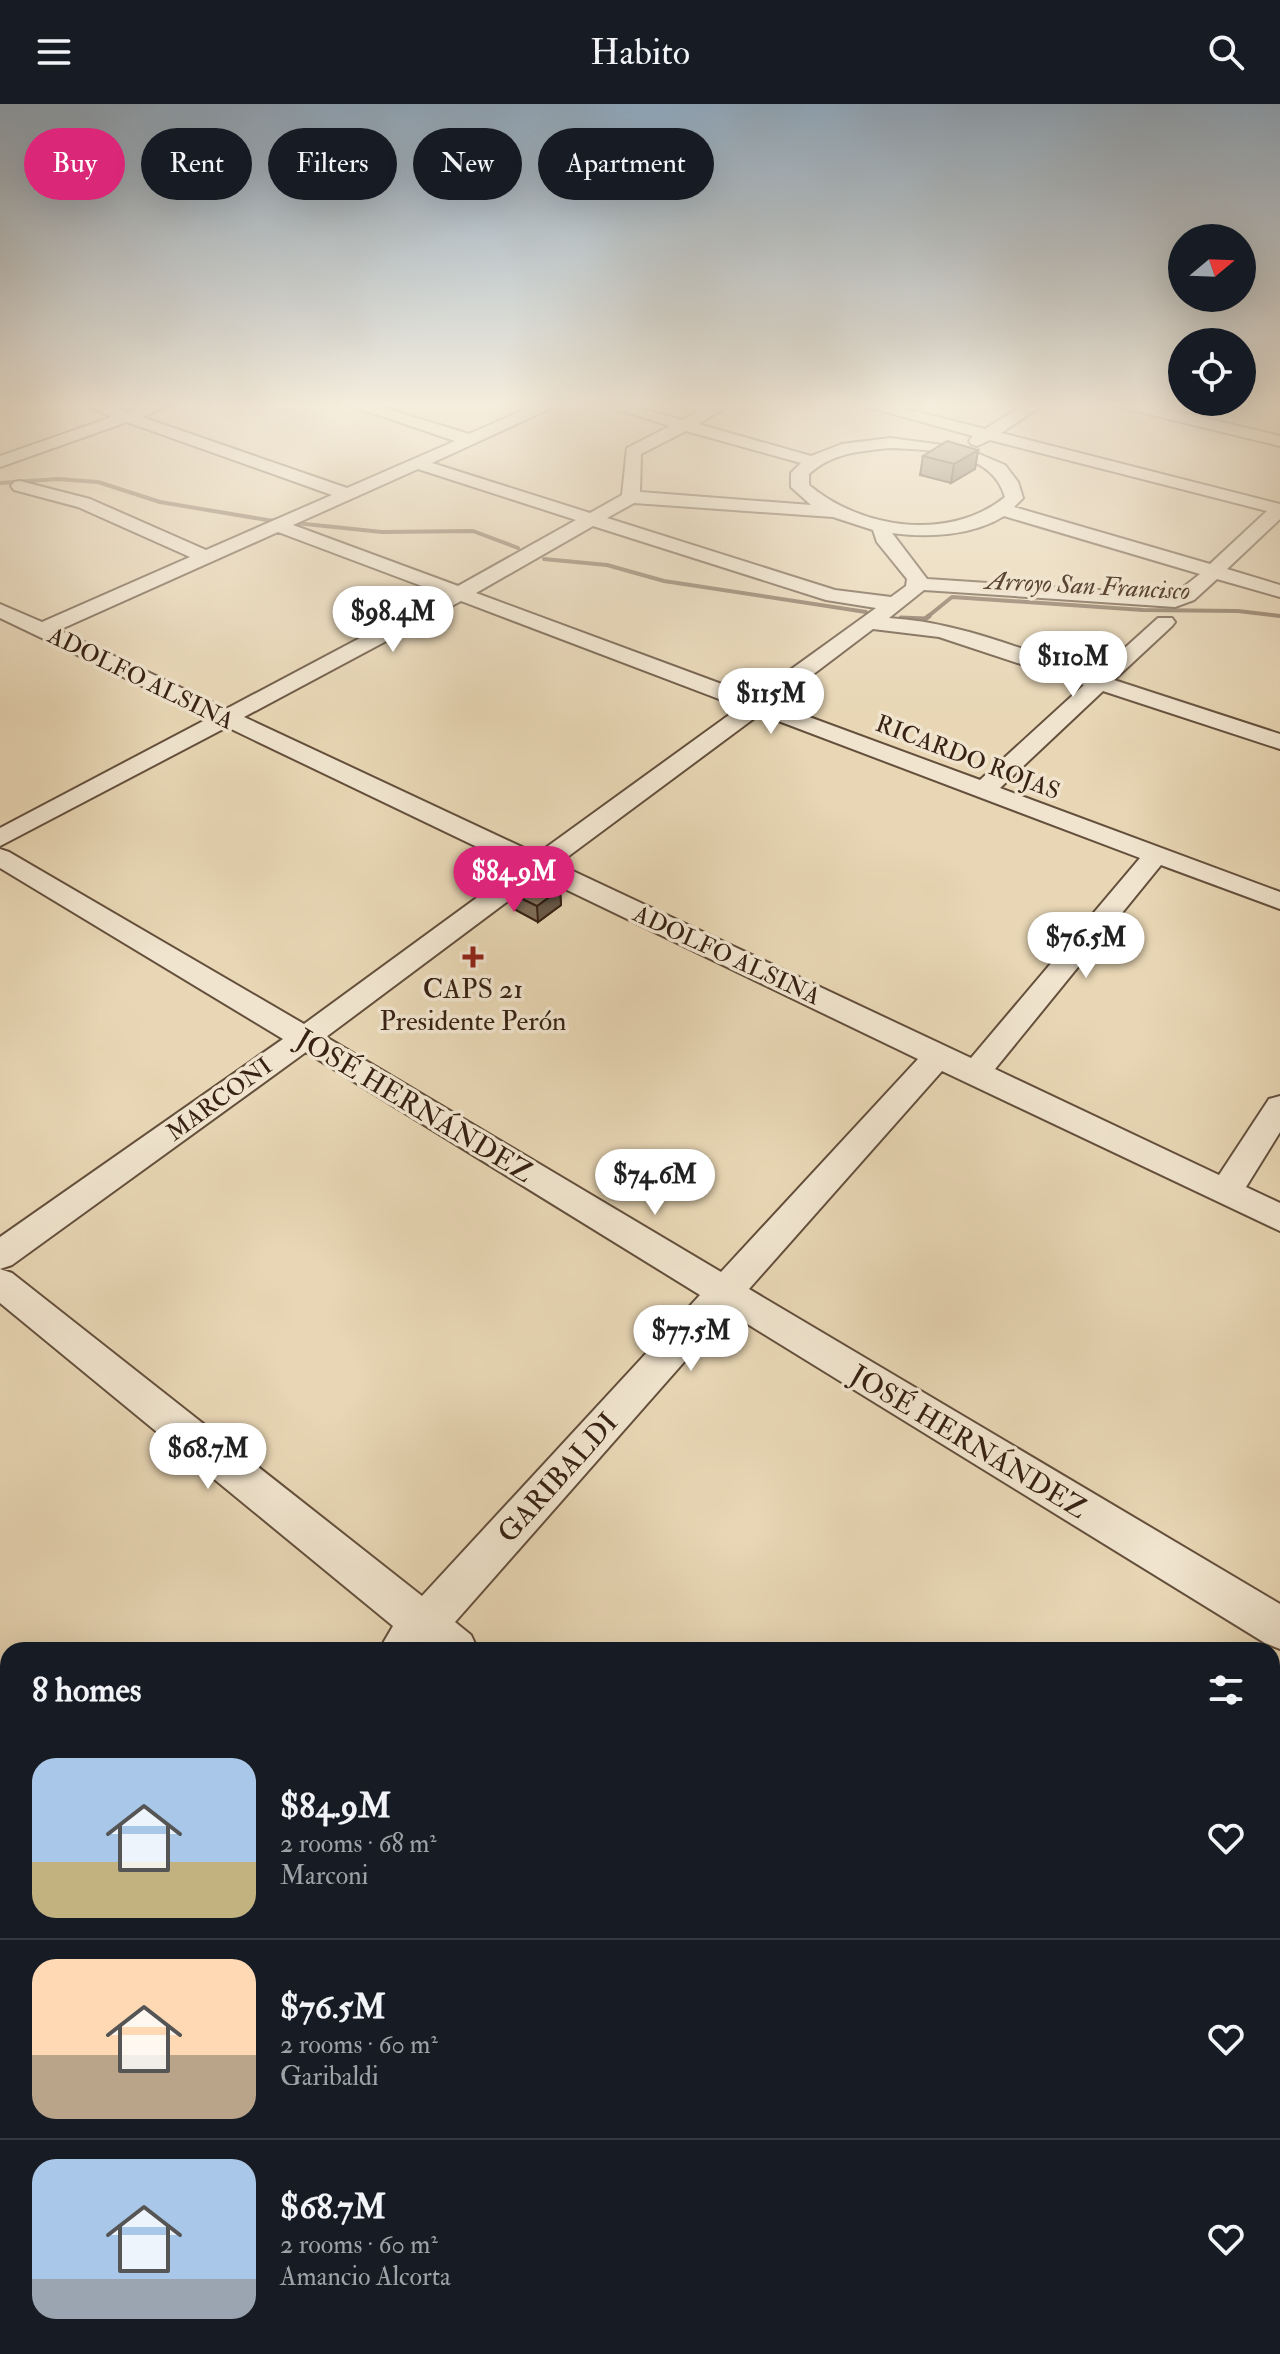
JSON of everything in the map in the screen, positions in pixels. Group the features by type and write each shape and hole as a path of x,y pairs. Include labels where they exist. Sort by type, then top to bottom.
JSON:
{"street":[{"path":"95,508 205,557"},
{"path":"41,630 319,508"},
{"path":"551,508 833,596 896,604"},
{"path":"0,838 459,594 612,508"},
{"path":"778,508 832,512 881,525 934,529 962,526 1004,510 1280,591"},
{"path":"825,508 832,512"},
{"path":"984,789 1280,509"},
{"name":"RICARDO ROJAS","path":"284,523 459,594 1280,901"},
{"path":"881,525 884,538 919,584 1170,612"},
{"name":"MARCONI","path":"0,1255 305,1038 537,865 872,623 919,584"},
{"name":"ADOLFO ALSINA","path":"0,610 1280,1218"},
{"path":"872,623 932,628 1280,742"},
{"path":"976,1072 1156,855"},
{"name":"JOSÉ HERNÁNDEZ","path":"0,857 1280,1628"},
{"name":"GARIBALDI","path":"413,1637 938,1056"},
{"path":"1225,1192 1280,1107"},
{"path":"0,1283 413,1637"}],"building":[{"path":"535,878 560,889 537,906 512,894"}],"waterway":[{"name":"Arroyo San Francisco","path":"196,508 267,520 382,532 473,531 518,548"},
{"name":"Arroyo San Francisco","path":"544,559 607,565 664,581 866,612"},
{"name":"Arroyo San Francisco","path":"926,618 952,597 1143,610 1238,611 1280,616"},
{"name":"Arroyo San Francisco","path":"901,618 925,619 929,616"}],"place":[{"name":"CAPS 21 Presidente Perón","path":"473,957"}]}
